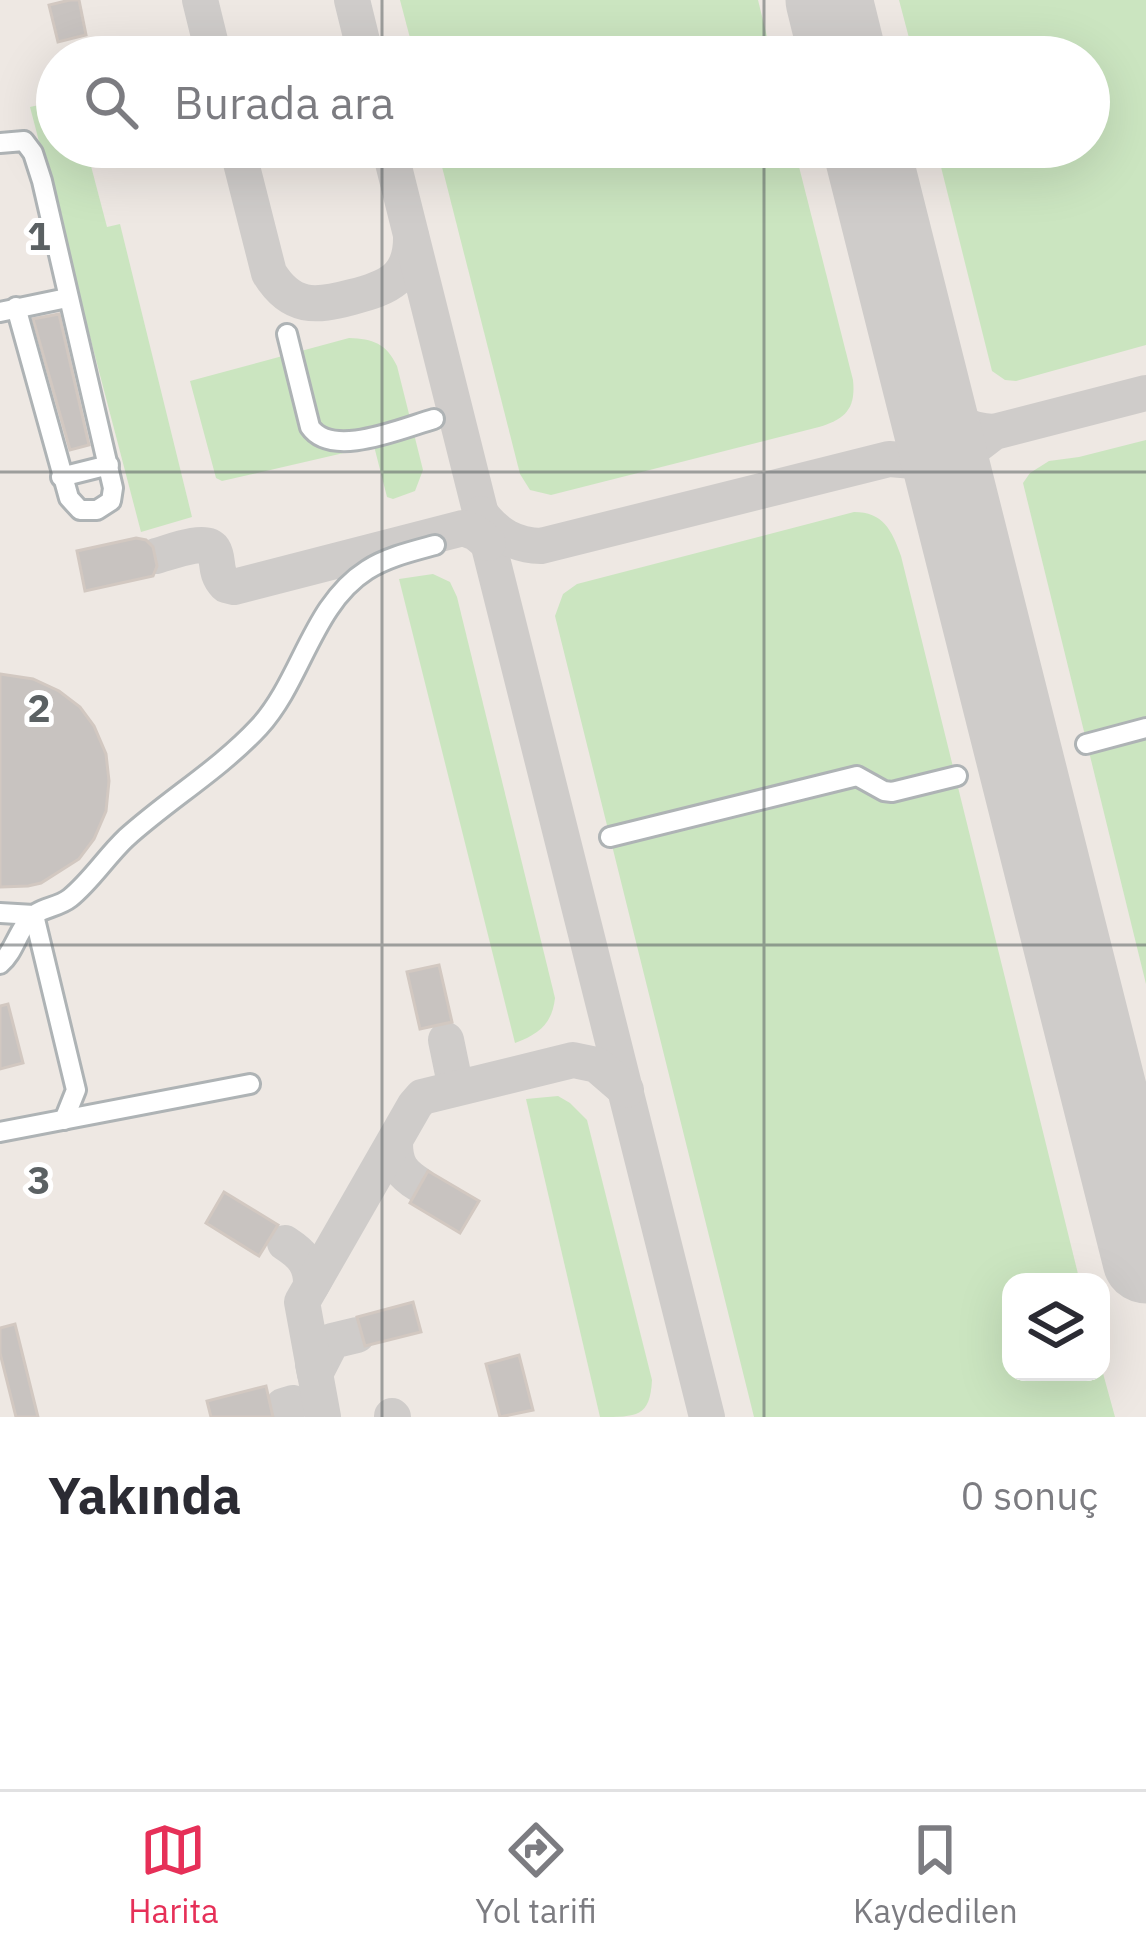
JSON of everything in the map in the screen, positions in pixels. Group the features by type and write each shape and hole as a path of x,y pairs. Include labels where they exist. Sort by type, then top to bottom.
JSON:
{"lane":[{"path":"0,143 25,141 36,165"},
{"path":"37,168 109,465 111,501 98,510 80,510 69,498 8,310 67,298"},
{"path":"286,334 310,427 323,440 355,440 434,419"},
{"path":"61,477 109,465"},
{"path":"0,913 34,915 68,901 127,838 214,770 263,723 335,598 367,570 435,545"},
{"path":"1086,744 1146,728"},
{"path":"610,837 857,776 892,792 957,776"},
{"path":"0,964 34,915"},
{"path":"34,915 76,1090 64,1120"},
{"path":"0,1132 250,1084"}],"green space":[{"path":"400,0 758,0 767,36 409,36"},
{"path":"899,0 1146,0 1146,345 1016,381 992,371 941,168 1110,168 1110,36 908,36"},
{"path":"46,168 92,168 107,227 120,224 192,517 141,532"},
{"path":"442,168 799,168 853,380 847,411 819,427 551,495 530,490 520,474"},
{"path":"349,338 378,344 397,366 423,470 415,491 387,497 374,446 222,481 216,478 190,381"},
{"path":"1146,440 1146,984 1023,483 1049,461"},
{"path":"854,512 872,515 885,524 901,556 1078,1273 1002,1273 1002,1381 1105,1381 1115,1417 754,1417 555,616 563,594 577,584"},
{"path":"433,574 450,582 457,597 555,998 543,1027 515,1043 399,579"},
{"path":"558,1096 587,1120 652,1380 644,1408 632,1415 600,1417 526,1099"}],"building":[{"path":"79,0 86,35 57,36 49,5"},
{"path":"59,314 89,445 70,450 33,319"},
{"path":"136,538 153,547 157,566 153,576 85,591 77,551"},
{"path":"0,674 33,679 59,691 80,707 106,754 106,811 94,839 79,859 28,886 0,887"},
{"path":"439,965 452,1022 420,1029 407,972"},
{"path":"8,1004 23,1063 0,1069 0,1006"},
{"path":"428,1171 479,1201 460,1233 410,1203"},
{"path":"224,1192 278,1225 259,1256 206,1223"},
{"path":"413,1302 421,1332 365,1346 357,1317"},
{"path":"15,1324 38,1417 16,1417 0,1353 0,1328"},
{"path":"519,1355 533,1410 500,1417 486,1364"},
{"path":"266,1386 273,1417 211,1417 207,1401"}],"taxiway":[{"path":"200,0 209,36"},
{"path":"352,0 361,36"},
{"path":"242,168 269,273 295,299 327,303 387,285 407,262 411,236"},
{"path":"394,168 707,1417"},
{"path":"481,514 507,538 541,546 889,459 914,461 952,488 968,452 994,432 1146,393"},
{"path":"929,398 958,422 994,432"},
{"path":"156,556 209,546 222,580 234,587 463,528 488,543"},
{"path":"446,1040 453,1074"},
{"path":"323,1417 302,1302 422,1097 573,1060 597,1065 626,1090"},
{"path":"395,1143 401,1168 420,1185"},
{"path":"285,1243 305,1260 311,1286 316,1277"},
{"path":"313,1364 315,1374 332,1341 357,1335"},
{"path":"283,1406 293,1403"}],"runway":[{"path":"829,0 838,36"},
{"path":"871,168 1146,1260"}]}
